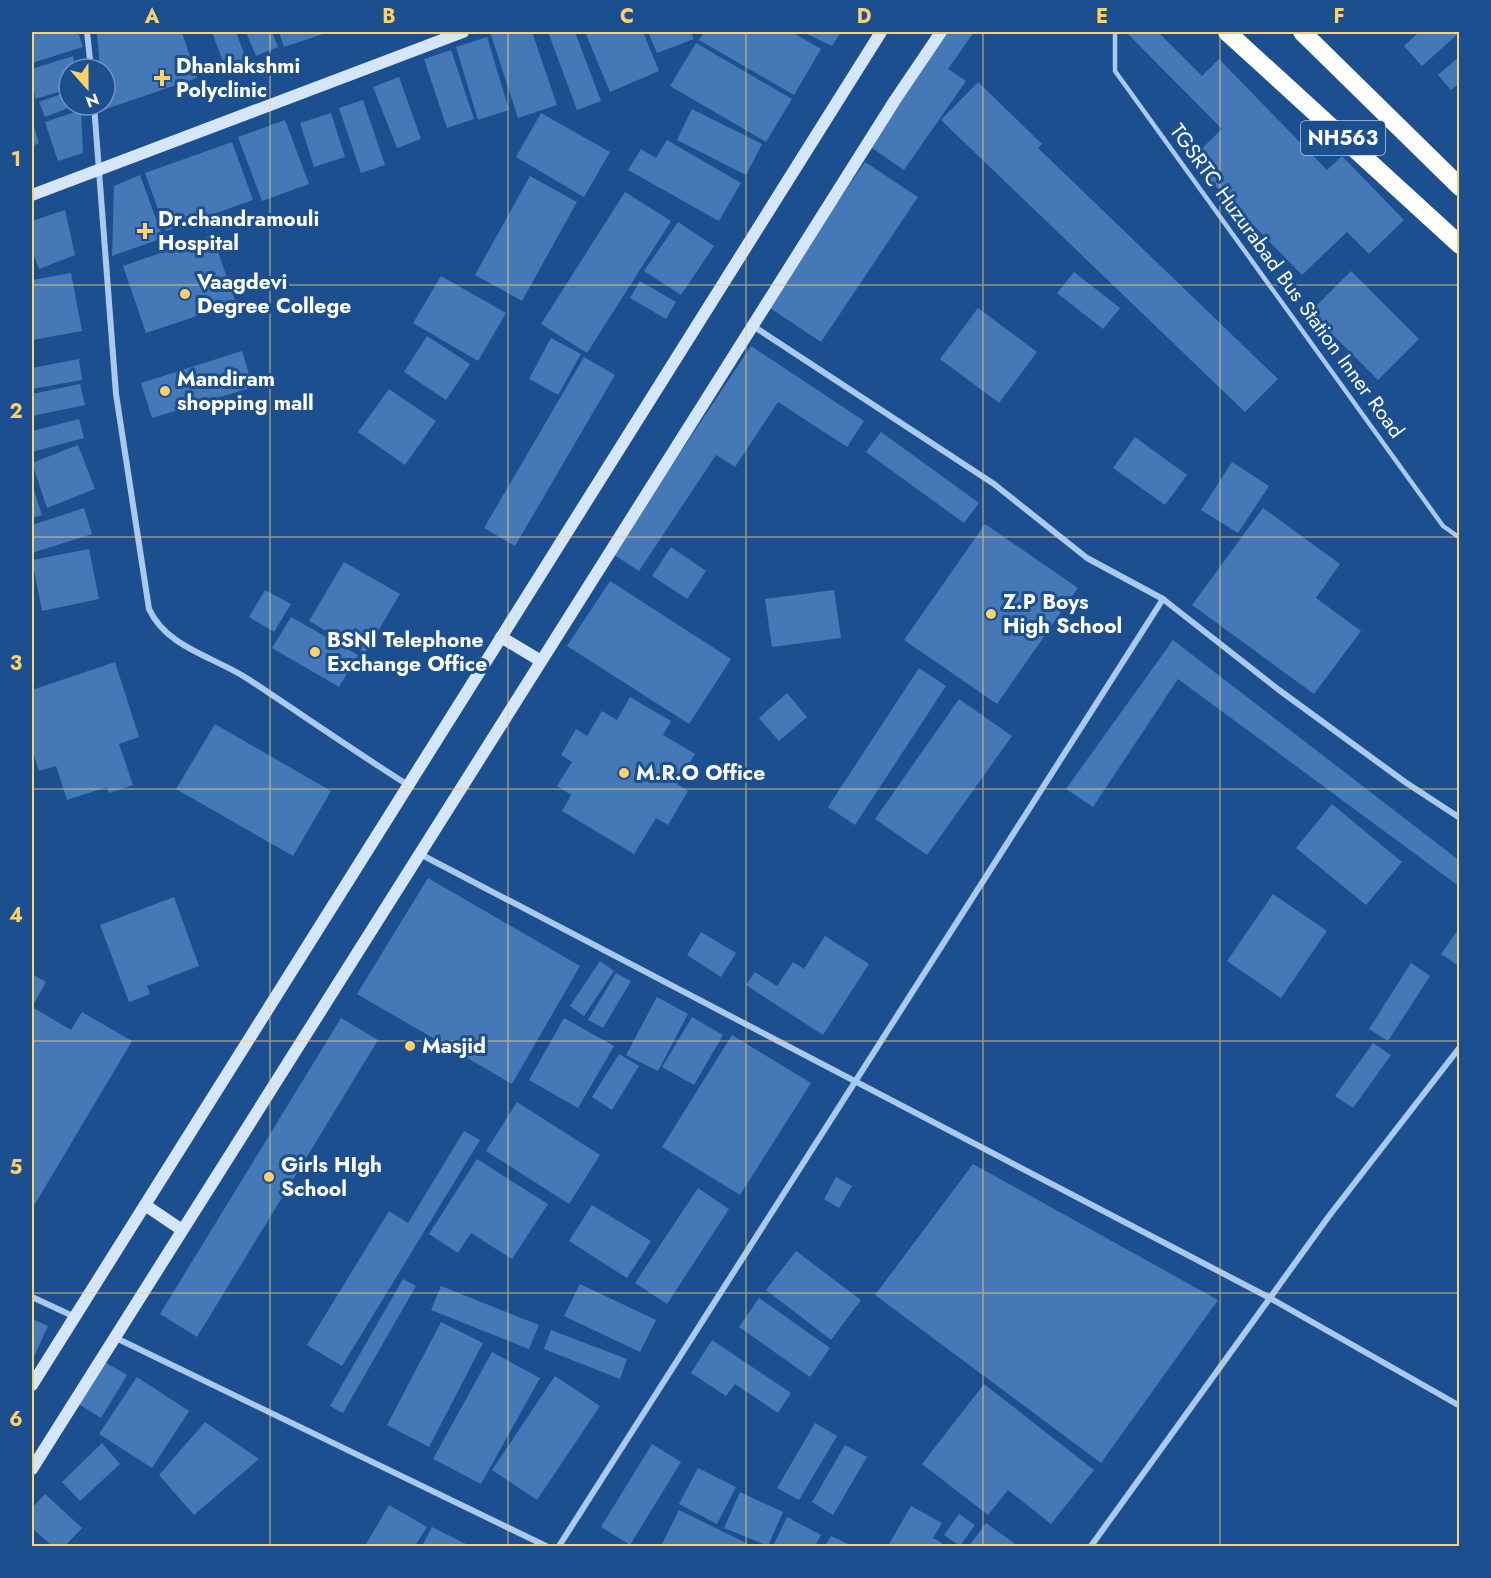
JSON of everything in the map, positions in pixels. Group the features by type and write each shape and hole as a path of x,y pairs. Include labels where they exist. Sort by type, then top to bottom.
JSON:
{"highway":[{"name":"NH563","path":"1227,32 1460,245"},
{"name":"NH563","path":"1302,32 1460,187"}],"main road":[{"path":"32,195 463,32"},
{"path":"32,1385 881,32"},
{"path":"32,1470 753,326 941,32"},
{"path":"501,637 541,662"},
{"path":"145,1205 182,1230"}],"street":[{"path":"87,32 90,57"},
{"path":"95,117 116,394 149,609 153,617 185,647 246,677 315,726 408,785"},
{"path":"753,326 993,484 1087,558 1163,599 1279,690 1460,818"},
{"path":"559,1546 1163,599"},
{"path":"420,853 1270,1298 1460,1406"},
{"path":"1091,1546 1329,1216 1460,1047"},
{"path":"32,1297 75,1317"},
{"path":"115,1337 546,1546"}],"lane":[{"name":"TGSRTC Huzurabad Bus Station Inner Road","path":"1115,32 1115,71 1443,526 1460,538"}],"building":[{"path":"32,32 78,32 83,47 32,63"},
{"path":"97,32 182,32 197,78 117,105 117,57 99,57"},
{"path":"212,32 236,32 246,59 225,67"},
{"path":"246,32 272,32 278,47 256,56"},
{"path":"279,32 329,32 284,47"},
{"path":"490,32 532,32 557,105 518,118"},
{"path":"548,32 575,32 601,101 577,110"},
{"path":"585,32 643,32 659,71 610,92"},
{"path":"648,32 691,32 694,39 657,53"},
{"path":"704,32 792,32 821,49 794,95 699,40"},
{"path":"803,32 841,32 832,46"},
{"path":"948,32 974,32 948,69 966,81 904,170 869,146"},
{"path":"1126,32 1158,32 1202,76 1219,59 1327,170 1342,156 1404,220 1369,254 1347,232 1302,275 1190,160 1222,129"},
{"path":"1419,32 1460,32 1422,66 1404,46"},
{"path":"487,37 509,110 478,120 456,47"},
{"path":"696,43 792,99 766,142 670,86"},
{"path":"451,50 474,119 447,128 424,59"},
{"path":"1460,56 1460,83 1451,90 1438,75"},
{"path":"57,61 57,93 35,99 32,69"},
{"path":"399,77 421,139 397,148 373,87"},
{"path":"978,82 1042,144 1038,148 1278,379 1245,412 941,120"},
{"path":"57,95 57,112 45,117 39,102"},
{"path":"363,100 385,165 361,173 339,108"},
{"path":"692,109 762,144 746,175 677,140"},
{"path":"331,113 345,157 314,167 300,123"},
{"path":"541,113 610,152 584,197 516,157"},
{"path":"60,117 81,117 83,153 58,161 45,122"},
{"path":"32,120 39,143 32,146"},
{"path":"285,120 309,184 262,201 238,137"},
{"path":"667,140 741,183 719,221 628,170 641,149 656,158"},
{"path":"232,142 253,200 166,231 145,173"},
{"path":"865,162 918,197 821,342 767,306"},
{"path":"140,175 163,238 112,256 114,186"},
{"path":"530,176 577,202 522,301 475,275"},
{"path":"625,192 671,221 587,353 541,324"},
{"path":"65,210 75,255 39,269 32,250 32,221"},
{"path":"678,222 714,246 681,295 644,271"},
{"path":"212,235 236,303 146,333 123,266"},
{"path":"1351,271 1419,339 1378,380 1310,312"},
{"path":"1074,272 1120,308 1103,329 1057,293"},
{"path":"71,273 82,331 32,340 32,280"},
{"path":"441,276 506,313 478,361 413,323"},
{"path":"640,281 676,302 666,319 630,298"},
{"path":"978,308 1037,352 999,403 940,359"},
{"path":"427,336 470,364 446,400 404,372"},
{"path":"551,338 581,354 558,395 529,379"},
{"path":"751,346 864,421 847,447 778,402 735,467 716,455 639,571 613,554"},
{"path":"242,351 253,387 152,418 141,383"},
{"path":"584,357 615,375 515,546 484,528"},
{"path":"79,359 82,380 32,389 32,368"},
{"path":"80,384 85,405 32,416 32,394"},
{"path":"389,389 436,421 405,465 358,432"},
{"path":"79,419 84,438 32,452 32,431"},
{"path":"881,432 979,503 964,523 866,452"},
{"path":"1135,437 1187,475 1165,505 1113,468"},
{"path":"78,445 95,489 47,508 32,463"},
{"path":"1232,462 1269,486 1238,533 1201,510"},
{"path":"32,484 42,515 32,518"},
{"path":"84,508 92,534 32,553 32,525"},
{"path":"1263,508 1340,564 1316,598 1361,631 1314,694 1192,605"},
{"name":"Z.P Boys High School","path":"985,524 1078,588 997,704 904,640"},
{"path":"671,547 706,571 687,599 652,576"},
{"path":"89,549 99,599 42,611 32,560"},
{"path":"344,562 400,594 365,653 309,621"},
{"path":"610,581 731,659 689,724 567,646"},
{"path":"265,590 291,604 274,632 249,617"},
{"path":"834,590 841,638 772,647 765,599"},
{"name":"BSNl Telephone Exchange Office","path":"291,617 358,655 339,687 272,648"},
{"path":"1173,640 1460,861 1460,887 1178,679 1093,807 1066,789"},
{"path":"115,662 139,737 119,744 133,785 109,793 107,787 67,800 56,766 39,771 32,749 32,690"},
{"path":"919,668 946,686 855,825 828,807"},
{"path":"787,693 807,717 779,741 759,718"},
{"name":"M.R.O Office","path":"630,697 671,721 663,735 695,754 677,784 688,791 668,825 656,818 634,854 562,811 571,795 557,786 572,762 561,755 576,729 587,736 602,711 617,720"},
{"path":"959,699 1012,736 927,855 875,819"},
{"path":"215,724 331,791 293,856 176,789"},
{"path":"1332,804 1402,862 1366,905 1296,848"},
{"path":"428,878 580,966 512,1084 357,994"},
{"path":"1273,894 1327,931 1281,998 1227,961"},
{"path":"174,897 199,966 147,986 150,994 129,1002 100,925"},
{"path":"1460,927 1460,967 1441,954"},
{"path":"701,932 736,953 721,977 687,955"},
{"path":"825,936 869,964 823,1035 746,985 755,972 777,986 793,962 804,969"},
{"path":"600,961 614,971 584,1016 570,1006"},
{"path":"1411,963 1430,976 1388,1041 1369,1029"},
{"path":"616,973 631,981 603,1028 588,1020"},
{"path":"32,974 46,982 32,1007"},
{"path":"657,997 688,1014 658,1071 626,1055"},
{"path":"32,1007 71,1030 82,1012 132,1041 32,1209"},
{"path":"692,1017 723,1035 694,1085 662,1067"},
{"name":"Girls HIgh School","path":"341,1018 378,1040 197,1337 160,1314"},
{"path":"564,1018 614,1046 578,1108 529,1080"},
{"path":"732,1035 811,1083 740,1195 662,1147"},
{"path":"1373,1043 1391,1055 1353,1108 1335,1096"},
{"path":"619,1054 639,1066 612,1110 592,1097"},
{"path":"517,1102 600,1155 569,1204 486,1151"},
{"path":"464,1131 480,1140 342,1366 307,1345 389,1211 408,1223"},
{"path":"477,1159 548,1204 512,1259 471,1233 458,1253 429,1234"},
{"path":"973,1164 1218,1300 1101,1463 875,1295"},
{"path":"836,1177 852,1186 839,1208 824,1199"},
{"path":"698,1188 729,1209 667,1304 635,1283"},
{"path":"592,1205 651,1241 627,1278 569,1241"},
{"path":"796,1251 861,1300 831,1340 766,1290"},
{"path":"403,1279 416,1286 343,1413 330,1406"},
{"path":"580,1284 656,1320 640,1352 564,1316"},
{"path":"441,1286 539,1325 529,1349 431,1310"},
{"path":"759,1298 830,1348 810,1377 739,1327"},
{"path":"32,1319 48,1326 32,1361"},
{"path":"441,1322 483,1343 429,1447 387,1425"},
{"path":"551,1330 627,1359 620,1379 544,1349"},
{"path":"712,1340 791,1393 778,1413 735,1384 726,1396 691,1373"},
{"path":"492,1352 540,1378 481,1484 433,1459"},
{"path":"103,1361 127,1375 101,1418 77,1403"},
{"path":"555,1376 600,1406 537,1500 492,1470"},
{"path":"137,1377 189,1411 152,1468 99,1434"},
{"path":"984,1384 1094,1470 1051,1524 1008,1490 988,1515 922,1464"},
{"path":"205,1422 259,1459 194,1515 159,1475"},
{"path":"815,1423 837,1436 799,1500 777,1488"},
{"path":"102,1443 120,1464 80,1501 62,1482"},
{"path":"652,1444 681,1462 630,1545 601,1527"},
{"path":"845,1445 867,1457 833,1515 812,1502"},
{"path":"698,1468 736,1487 717,1524 679,1504"},
{"path":"740,1492 783,1512 768,1546 724,1528"},
{"path":"45,1494 82,1528 65,1546 52,1546 32,1528 32,1508"},
{"path":"389,1505 427,1527 415,1546 365,1546"},
{"path":"911,1506 942,1523 933,1538 942,1543 941,1546 888,1546"},
{"path":"679,1510 752,1546 661,1546"},
{"path":"959,1514 975,1525 960,1546 944,1535"},
{"path":"787,1517 821,1535 815,1546 773,1546"},
{"path":"986,1523 1018,1546 969,1546"},
{"path":"432,1527 470,1546 422,1546"},
{"path":"831,1536 853,1546 825,1546"}],"place":[{"name":"Dhanlakshmi Polyclinic","path":"162,78"},
{"name":"Dr.chandramouli Hospital","path":"145,231"},
{"name":"Vaagdevi Degree College","path":"185,294"},
{"name":"Mandiram shopping mall","path":"165,391"},
{"name":"Z.P Boys High School","path":"991,614"},
{"name":"BSNl Telephone Exchange Office","path":"315,652"},
{"name":"M.R.O Office","path":"624,773"},
{"name":"Masjid","path":"410,1046"},
{"name":"Girls HIgh School","path":"269,1177"}]}
